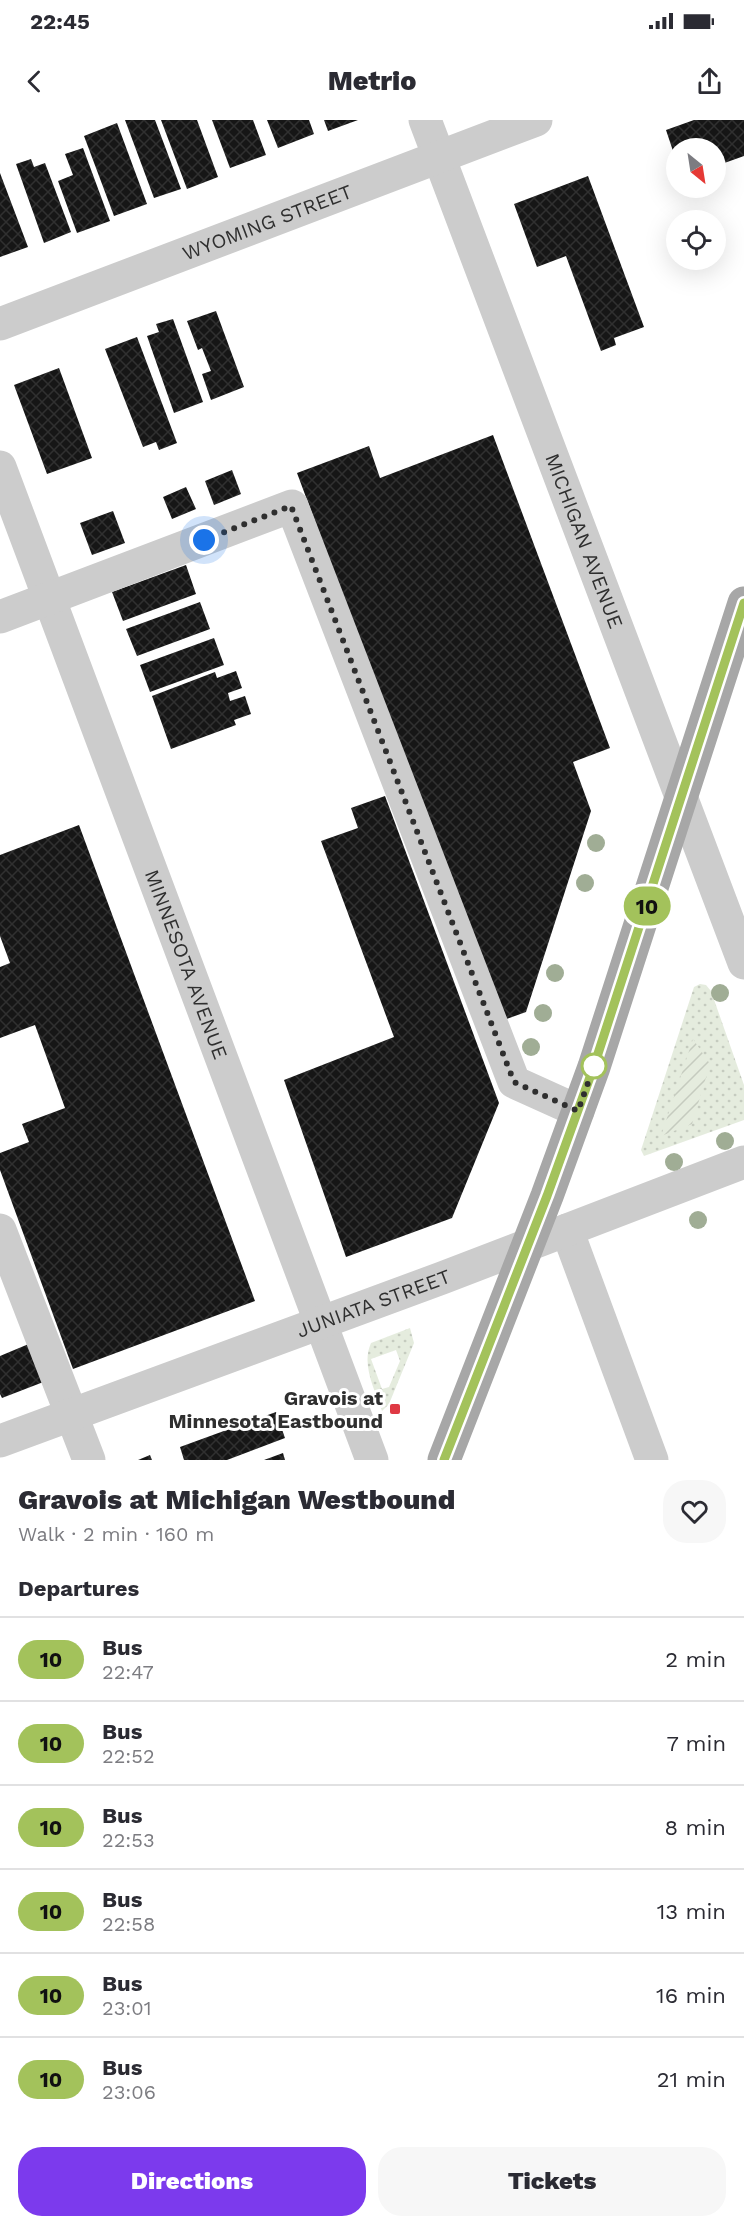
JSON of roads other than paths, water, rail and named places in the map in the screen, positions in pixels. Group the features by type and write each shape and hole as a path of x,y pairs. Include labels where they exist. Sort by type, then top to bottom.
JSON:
{"main road":[{"path":"444,1460 578,1111 682,799 744,603"}],"street":[{"name":"MICHIGAN AVENUE","path":"425,120 744,963"},
{"name":"WYOMING STREET","path":"0,324 536,120"},
{"name":"MINNESOTA AVENUE","path":"0,467 372,1460"},
{"path":"0,617 291,506 514,1082 578,1111"},
{"name":"JUNIATA STREET","path":"0,1441 528,1245 744,1162"},
{"path":"0,1230 88,1460"},
{"path":"567,1230 652,1460"}],"place":[{"name":"Gravois at Minnesota Eastbound","path":"395,1409"}]}
